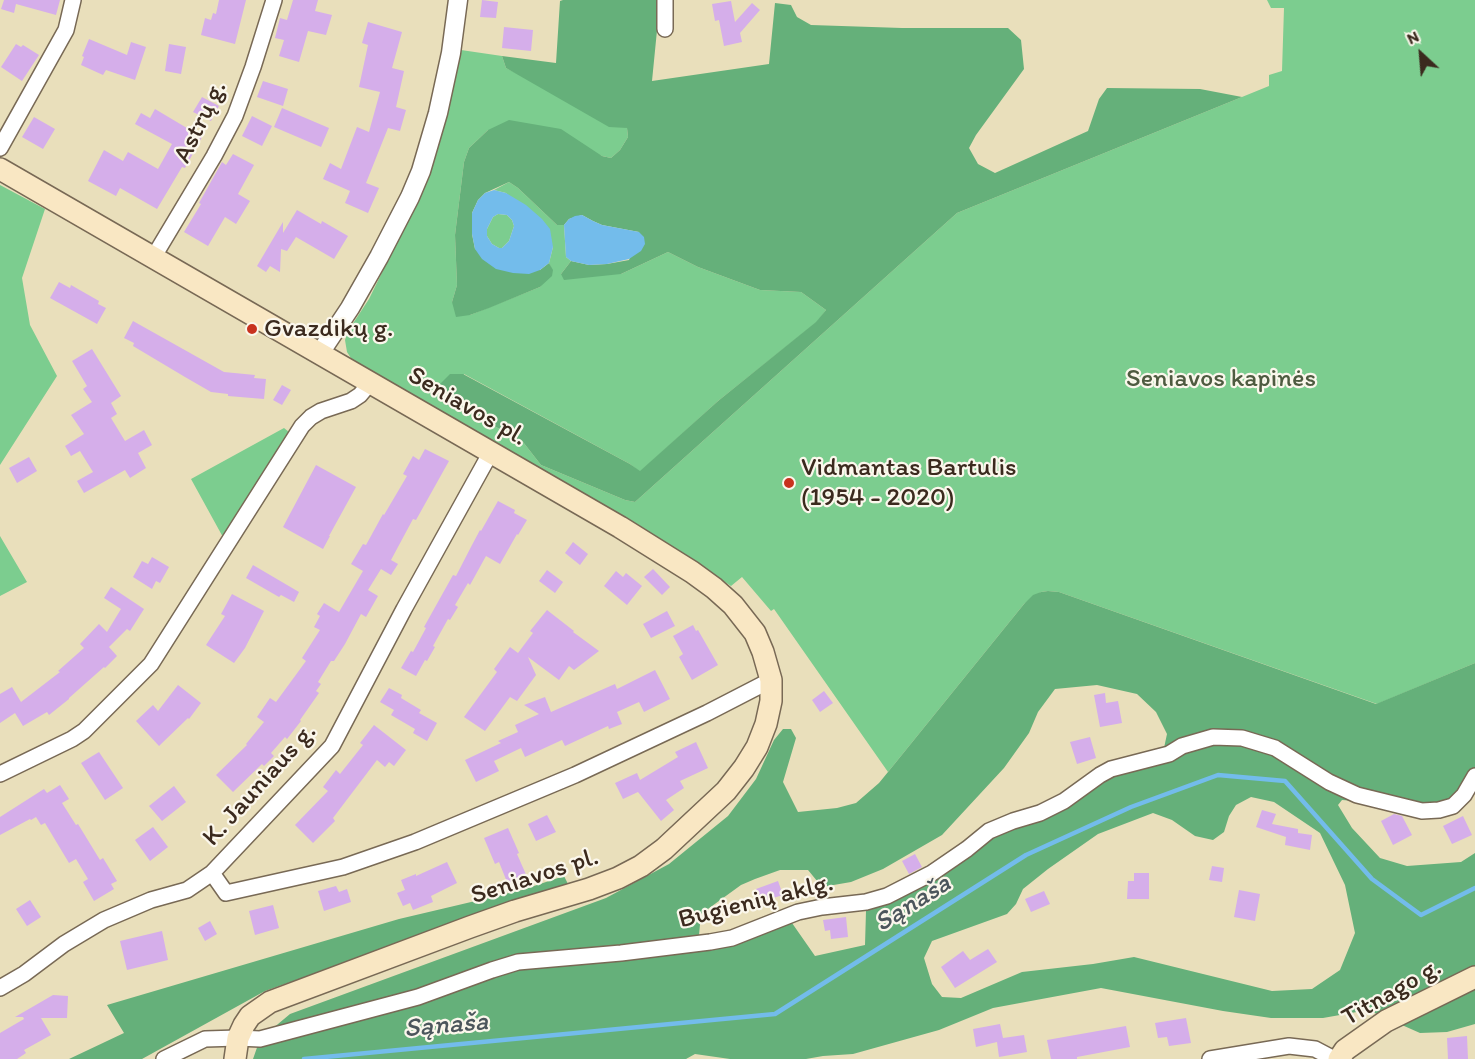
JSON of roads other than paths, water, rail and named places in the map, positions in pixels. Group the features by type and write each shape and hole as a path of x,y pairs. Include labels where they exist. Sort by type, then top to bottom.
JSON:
{"main road":[{"name":"Seniavos pl.","path":"0,169 620,527 692,572 733,605 755,633 771,680 771,701 766,723 757,747 744,768 726,791 694,823 641,866 589,889 515,911 270,1002 250,1016 244,1025 237,1048"},
{"name":"Titnago g.","path":"1339,1059 1345,1050 1386,1021 1475,977"}],"street":[{"path":"0,148 66,30 73,0"},
{"name":"Astrų g.","path":"153,258 212,160 235,116 274,0"},
{"path":"320,353 350,308 379,257 421,171 438,113 451,53 459,0"},
{"path":"665,0 665,29"},
{"path":"0,774 84,731 151,664 302,426 321,411 351,401 360,395 370,383"},
{"name":"K. Jauniaus g.","path":"0,988 24,974 64,944 104,920 152,900 187,890 212,873 332,746 404,609 491,452"},
{"path":"212,873 226,893 343,867 416,842 575,775 771,680"},
{"name":"Bugienių aklg.","path":"164,1059 205,1039 237,1048 260,1039 418,998 518,962 710,942 732,938 798,912 866,902 887,896 932,873 989,831 1040,813 1064,801 1111,769 1169,754 1182,746 1212,737 1242,738 1275,748 1329,782 1357,795 1422,811 1453,806 1464,795 1475,776"},
{"path":"1210,1059 1289,1046 1315,1049 1334,1059"}],"water":[{"path":"494,190 506,193 526,205 542,219 550,229 553,247 549,263 529,274 496,269 482,259 475,249 472,213 478,200 485,193","holes":["498,214 507,215 514,226 509,241 499,248 492,244 487,236 487,229 493,217"]},
{"path":"582,215 602,225 639,232 644,237 645,244 641,251 629,259 589,265 571,261 566,257 564,225 569,219"}],"waterway":[{"name":"Sąnaša","path":"304,1059 775,1014 1026,855 1131,807 1218,775 1285,781 1372,879 1421,915 1475,888"}],"place":[{"name":"Gvazdikų g.","path":"252,329"},
{"name":"Vidmantas Bartulis (1954 - 2020)","path":"789,483"}],"park label":[{"name":"Seniavos kapinės","path":"1221,379"}]}
